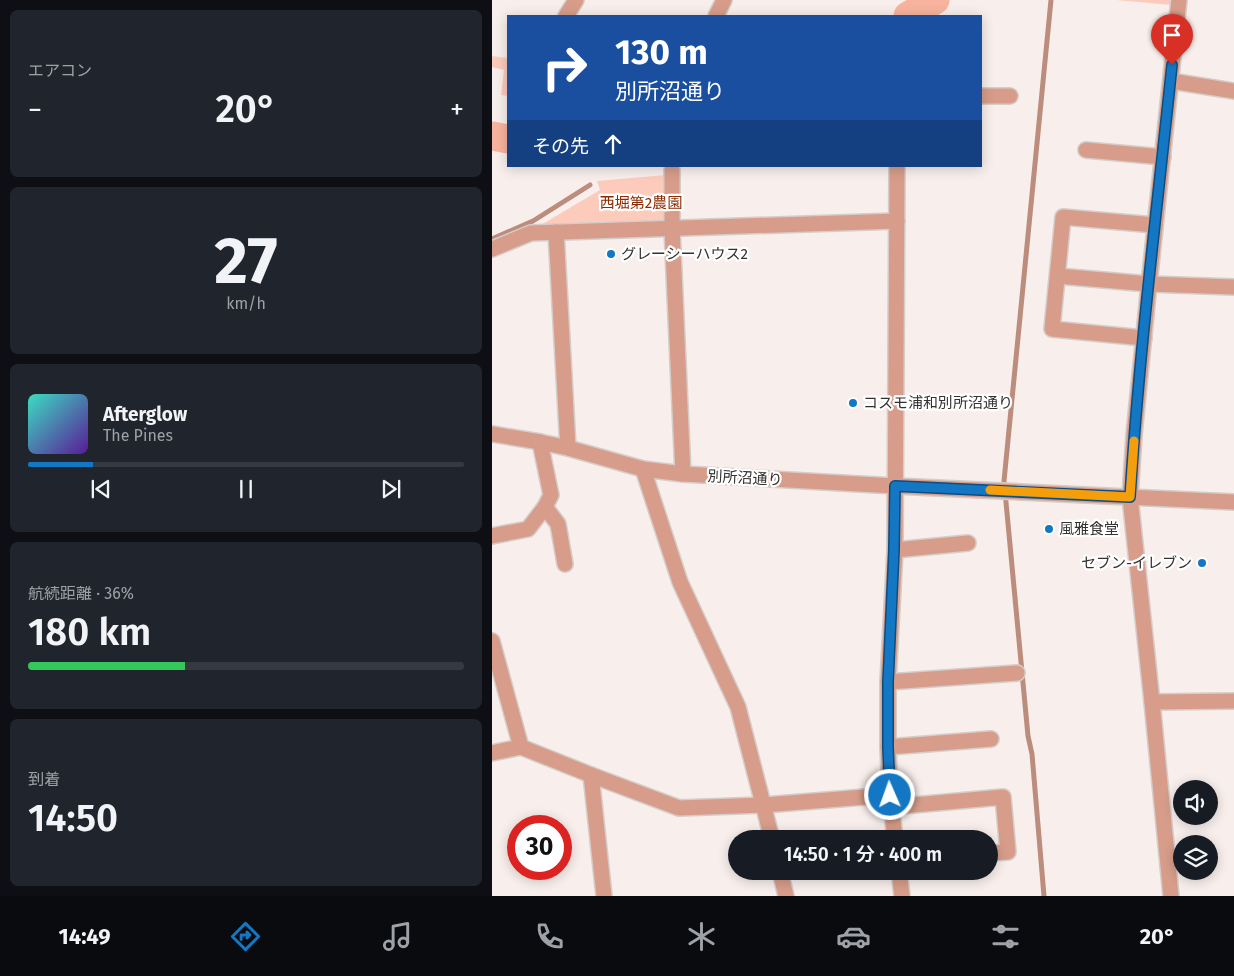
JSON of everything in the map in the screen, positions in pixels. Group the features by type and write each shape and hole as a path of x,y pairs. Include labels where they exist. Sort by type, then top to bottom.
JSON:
{"street":[{"path":"567,15 576,0"},
{"path":"716,15 724,0"},
{"path":"1172,896 1130,497 1134,435 1179,0"},
{"path":"1170,81 1234,91"},
{"path":"982,96 1010,96"},
{"path":"1086,150 1162,157"},
{"path":"894,830 890,801 888,682 894,550 897,167"},
{"path":"672,170 672,228 683,474"},
{"path":"1144,338 1052,329 1063,217 1155,225"},
{"path":"492,249 531,233 897,221"},
{"path":"556,232 568,448"},
{"path":"1058,276 1149,284 1234,287"},
{"name":"別所沼通り","path":"492,434 568,448 643,469 683,474 1234,502"},
{"path":"492,536 528,528 551,495 540,442"},
{"path":"643,469 680,582 738,707 770,830"},
{"path":"545,506 558,524 565,564"},
{"path":"894,550 968,543"},
{"path":"492,641 521,747"},
{"path":"888,682 1017,674"},
{"path":"1152,702 1234,702"},
{"path":"888,747 991,739"},
{"path":"492,753 521,747 679,808 1003,797 1008,852 998,853"},
{"path":"591,775 604,896"},
{"path":"782,880 786,896"},
{"path":"900,880 902,896"}],"green space":[{"path":"1116,0 1173,0 1172,5"},
{"path":"492,56 507,58 507,96 501,95 504,70 492,67"},
{"name":"西堀第2農園","path":"666,175 668,222 534,229 600,190 597,181"}],"waterway":[{"path":"910,15 935,0"},
{"path":"1044,896 1032,754 1028,736 1004,481 1051,0"},
{"path":"492,136 507,139"},
{"path":"492,239 533,221 590,185"}],"slow traffic":[{"path":"990,490 1130,497 1134,441"}],"place":[{"name":"グレーシーハウス2","path":"611,254"},
{"name":"コスモ浦和別所沼通り","path":"853,403"},
{"name":"風雅食堂","path":"1049,529"},
{"name":"セブン-イレブン","path":"1202,563"}],"route":[{"path":"890,795 888,682 895,486 1130,497 1134,435 1172,65"}]}
